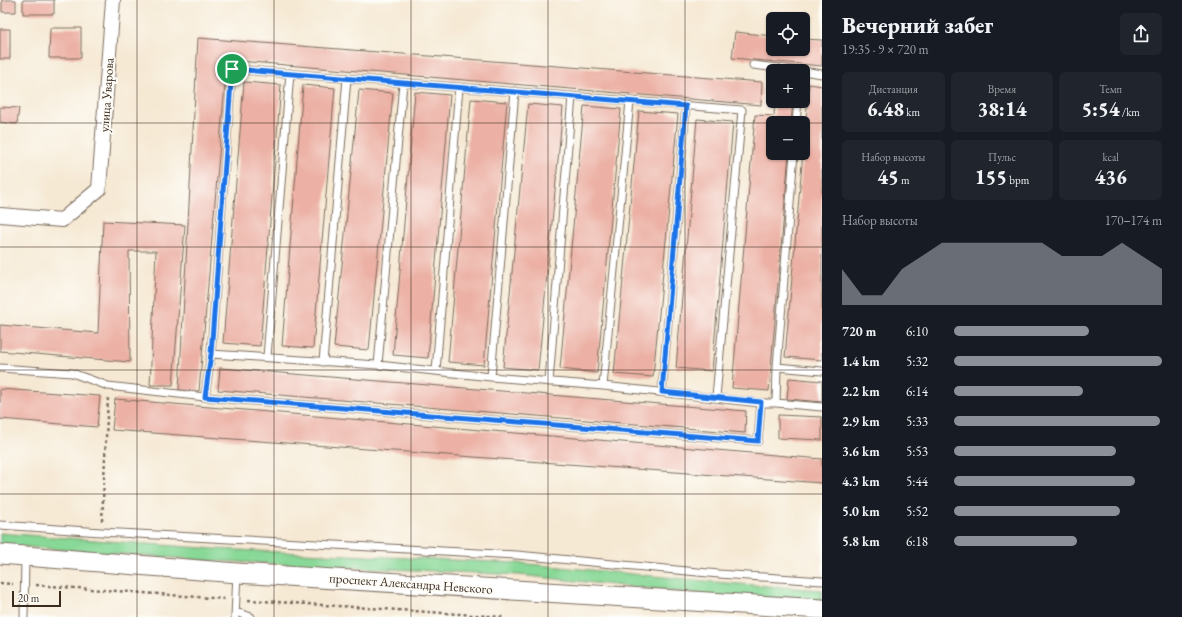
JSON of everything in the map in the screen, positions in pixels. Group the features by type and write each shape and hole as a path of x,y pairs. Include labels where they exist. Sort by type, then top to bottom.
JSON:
{"main road":[{"name":"проспект Александра Невского","path":"0,554 238,573 822,609"}],"street":[{"name":"улица Уварова","path":"0,215 62,220 99,189 113,0"}],"lane":[{"path":"753,65 766,67"},
{"path":"205,397 211,354 232,69 742,110 716,397"},
{"path":"810,72 822,74"},
{"path":"267,357 290,73"},
{"path":"323,362 347,78"},
{"path":"378,365 403,83"},
{"path":"436,371 459,87"},
{"path":"491,377 515,92"},
{"path":"549,382 572,96"},
{"path":"604,386 630,101"},
{"path":"662,392 686,106"},
{"path":"776,402 777,367 793,160"},
{"path":"211,354 378,365 491,377 604,386 822,407"},
{"path":"777,367 822,371"},
{"path":"0,368 72,373 108,386 205,397 758,441 761,402"},
{"path":"0,525 517,555 720,574 822,581"},
{"path":"24,617 26,556"},
{"path":"238,573 235,615 251,617"}],"path":[{"path":"103,509 108,386"},
{"path":"0,582 25,585 504,617"}],"green space":[{"path":"0,533 216,549 518,563 726,583 822,590 822,602 727,597 519,575 216,561 0,545"}],"building":[{"path":"2,0 16,0 16,12 2,12"},
{"path":"23,0 54,0 54,14 23,14"},
{"path":"50,28 81,28 81,58 49,58"},
{"path":"0,29 10,29 10,59 0,59"},
{"path":"735,32 766,35 766,56 810,56 810,39 822,40 822,66 732,58"},
{"path":"198,38 762,82 761,105 227,60 199,391 179,390"},
{"path":"244,82 281,85 260,346 223,343"},
{"path":"810,84 822,86 822,360 785,357 802,160 810,160 810,116 806,116 807,108 810,108"},
{"path":"303,85 335,88 313,348 282,346"},
{"path":"359,90 393,93 369,350 334,347"},
{"path":"415,92 450,95 428,358 393,355"},
{"path":"471,99 507,102 484,365 448,362"},
{"path":"528,104 563,107 538,370 503,367"},
{"path":"584,106 621,109 597,373 560,369"},
{"path":"0,107 19,108 17,124 0,122"},
{"path":"775,108 792,108 792,116 774,116"},
{"path":"639,111 678,114 653,377 614,374"},
{"path":"755,115 774,116 766,116 766,160 788,160 769,391 732,388"},
{"path":"697,119 733,122 712,371 676,368"},
{"path":"103,221 185,225 173,385 150,385 156,251 129,251 130,362 0,351 0,325 98,333"},
{"path":"220,368 746,411 745,433 218,390"},
{"path":"789,378 822,381 822,402 787,399"},
{"path":"0,389 100,396 97,427 0,419"},
{"path":"115,399 822,459 822,483 112,430"},
{"path":"778,415 822,417 822,440 778,438"}],"route":[{"path":"232,69 686,106 662,392 761,402 758,441 205,397 211,354 232,69"}]}
